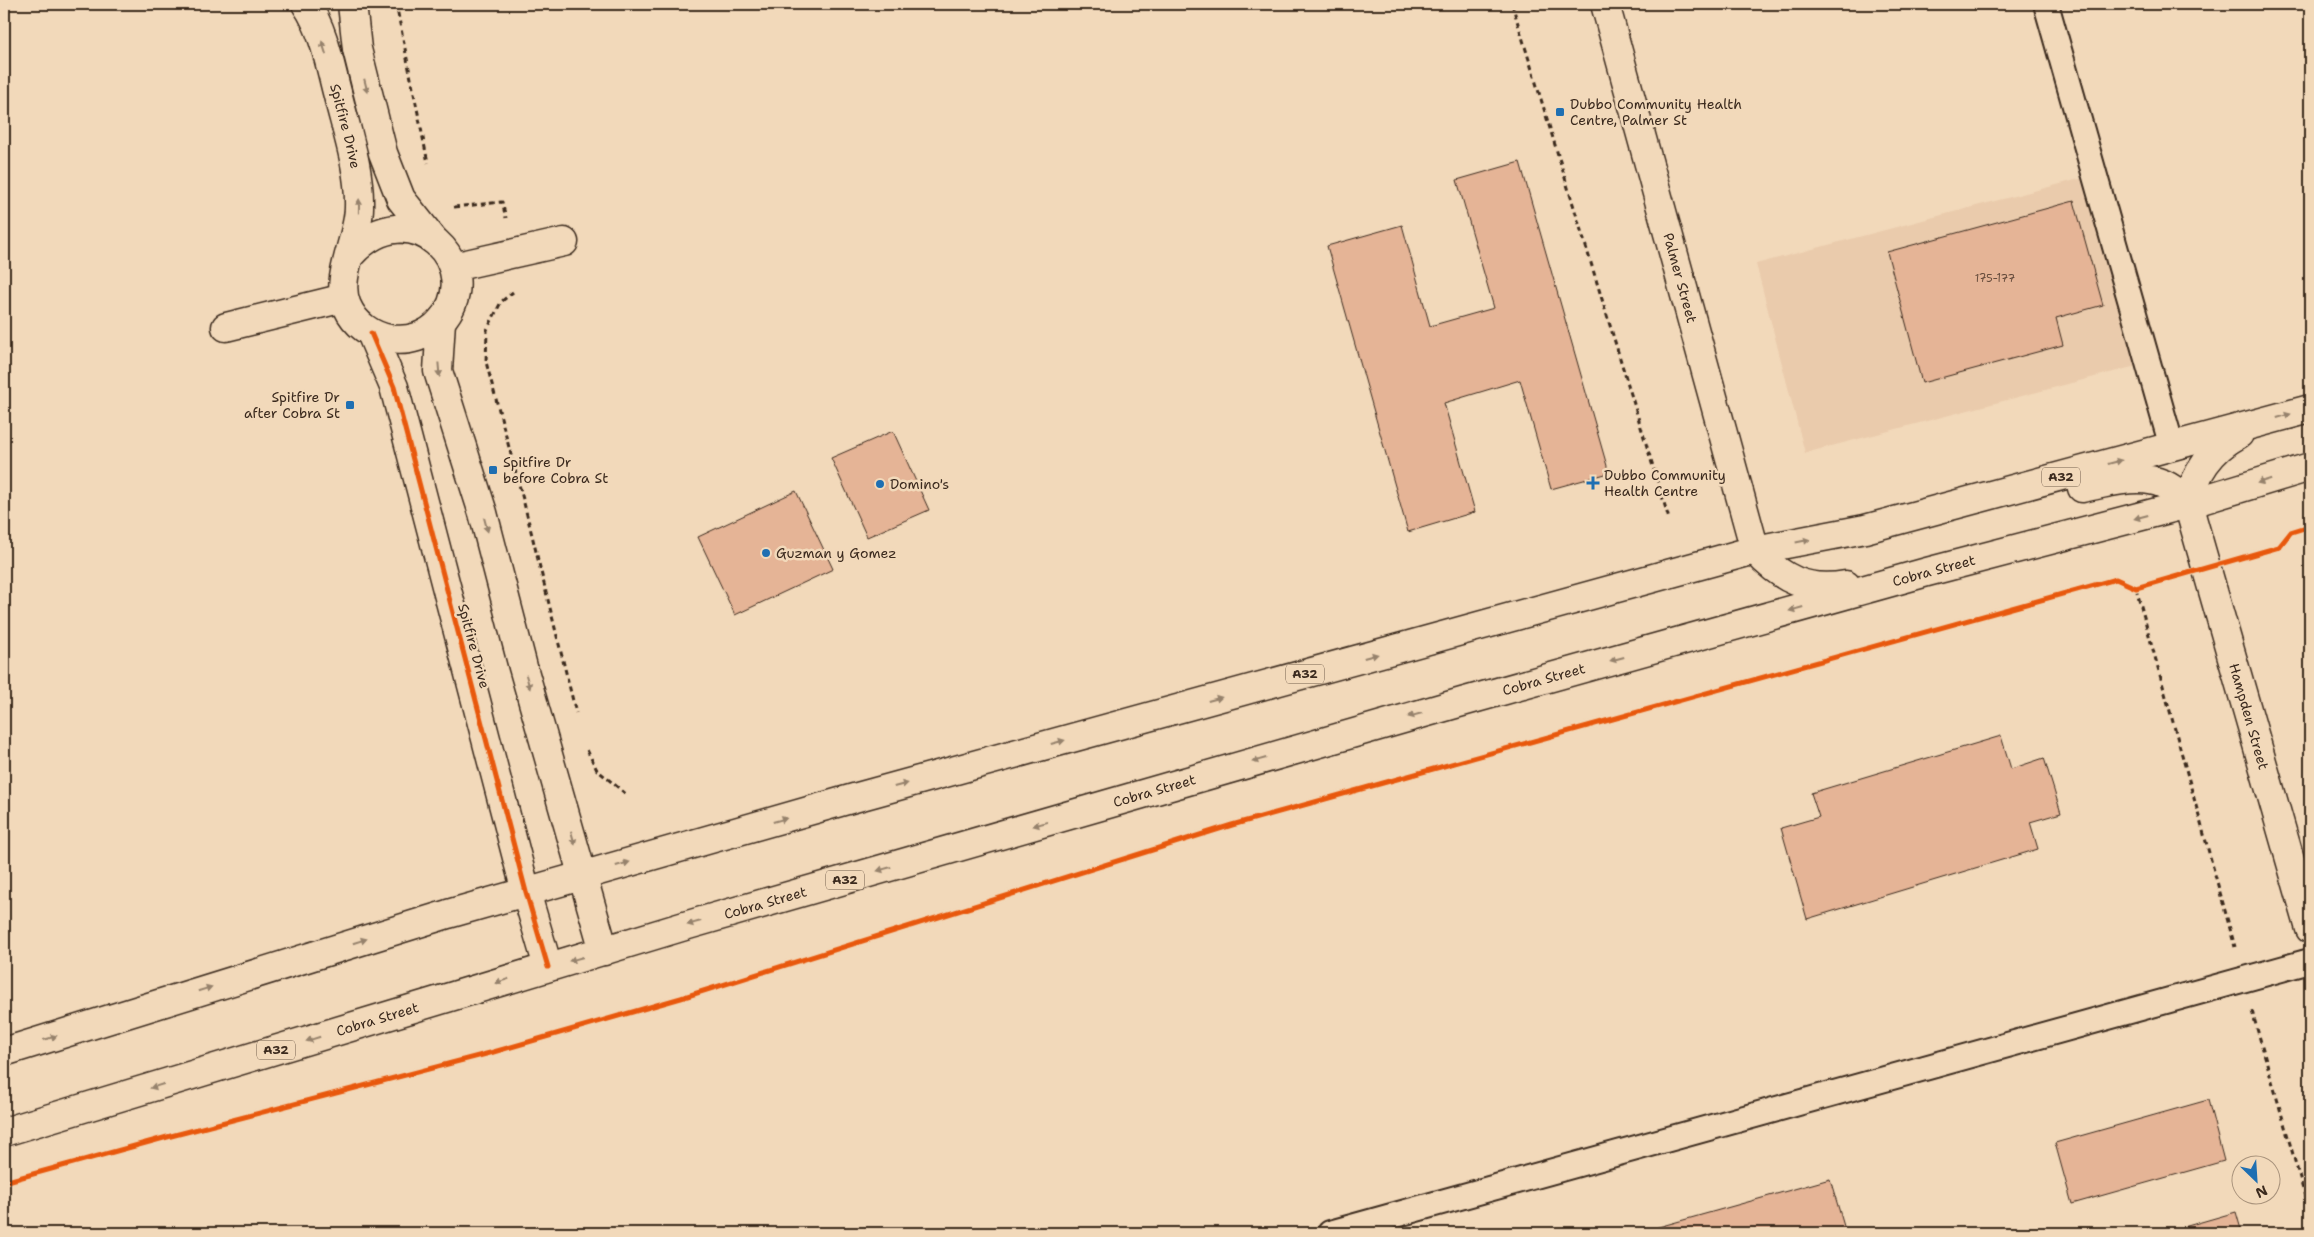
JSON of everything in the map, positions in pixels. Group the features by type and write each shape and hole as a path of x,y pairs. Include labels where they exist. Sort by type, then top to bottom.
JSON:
{"main road":[{"name":"Spitfire Drive","path":"306,4 318,29 327,57 356,169 360,209 351,254"},
{"path":"352,4 357,49 383,153 401,199 432,238 445,251 453,267 456,286 451,305 441,321 426,334 408,340 389,340 371,333 356,322 344,298 342,289 344,271 351,254 363,240 379,232 397,228 415,230 432,238"},
{"name":"Palmer Street","path":"1605,4 1756,550"},
{"path":"453,267 564,242"},
{"path":"226,328 344,298"},
{"path":"441,321 438,371 484,513 523,667 604,951"},
{"name":"Spitfire Drive","path":"371,333 394,387 526,892 548,967"},
{"name":"A32","path":"4,1052 426,920 864,796 1756,550 1865,529 2257,424 2310,408"},
{"path":"2188,504 2199,471 2212,454 2231,439 2257,424"},
{"name":"Cobra Street","path":"4,1132 548,967 1462,702 1927,572 2188,504 2310,467"},
{"path":"1865,529 2139,478 2161,481 2178,491 2188,504"},
{"name":"Hampden Street","path":"2188,504 2310,929"},
{"path":"1756,550 1770,567 1790,580 1815,587 1840,586 1927,572"}],"lane":[{"path":"2046,4 2172,447"},
{"path":"1330,1233 2310,961"}],"path":[{"path":"396,4 428,165"},
{"path":"1512,4 1669,519"},
{"path":"447,201 452,207 502,202 522,283 501,302 487,330 486,362 577,714"},
{"path":"2129,585 2136,588 2145,586"},
{"path":"2136,588 2236,949"},
{"path":"584,745 597,770 626,794"},
{"path":"2251,1006 2310,1214"}],"shaded area":[{"path":"2106,172 2155,361 1805,453 1756,264"}],"building":[{"path":"1520,162 1609,473 1551,489 1520,380 1444,403 1475,512 1408,532 1327,246 1402,225 1430,326 1494,308 1457,180"},
{"path":"2074,201 2103,305 2056,318 2063,345 1922,383 1887,252"},
{"name":"Domino's","path":"893,431 929,510 867,537 831,458"},
{"name":"Guzman y Gomez","path":"796,491 833,569 735,615 698,537"},
{"path":"2001,736 2011,769 2044,758 2061,813 2030,822 2038,849 1807,919 1781,828 1819,817 1811,793"},
{"path":"2208,1100 2224,1161 2072,1204 2055,1143"},
{"path":"1830,1179 1846,1233 1637,1233"},
{"path":"2236,1212 2242,1233 2163,1233"}],"cycle path":[{"path":"371,333 394,387 526,892 548,967"},
{"path":"4,1182 171,1136 490,1053 681,998 1232,825 2116,579 2136,588 2279,547 2291,532 2310,526"}],"place":[{"name":"Dubbo Community Health Centre, Palmer St","path":"1560,112"},
{"name":"Spitfire Dr after Cobra St","path":"350,405"},
{"name":"Spitfire Dr before Cobra St","path":"493,470"},
{"name":"Dubbo Community Health Centre","path":"1593,483"},
{"name":"Domino's","path":"880,484"},
{"name":"Guzman y Gomez","path":"766,553"}]}
